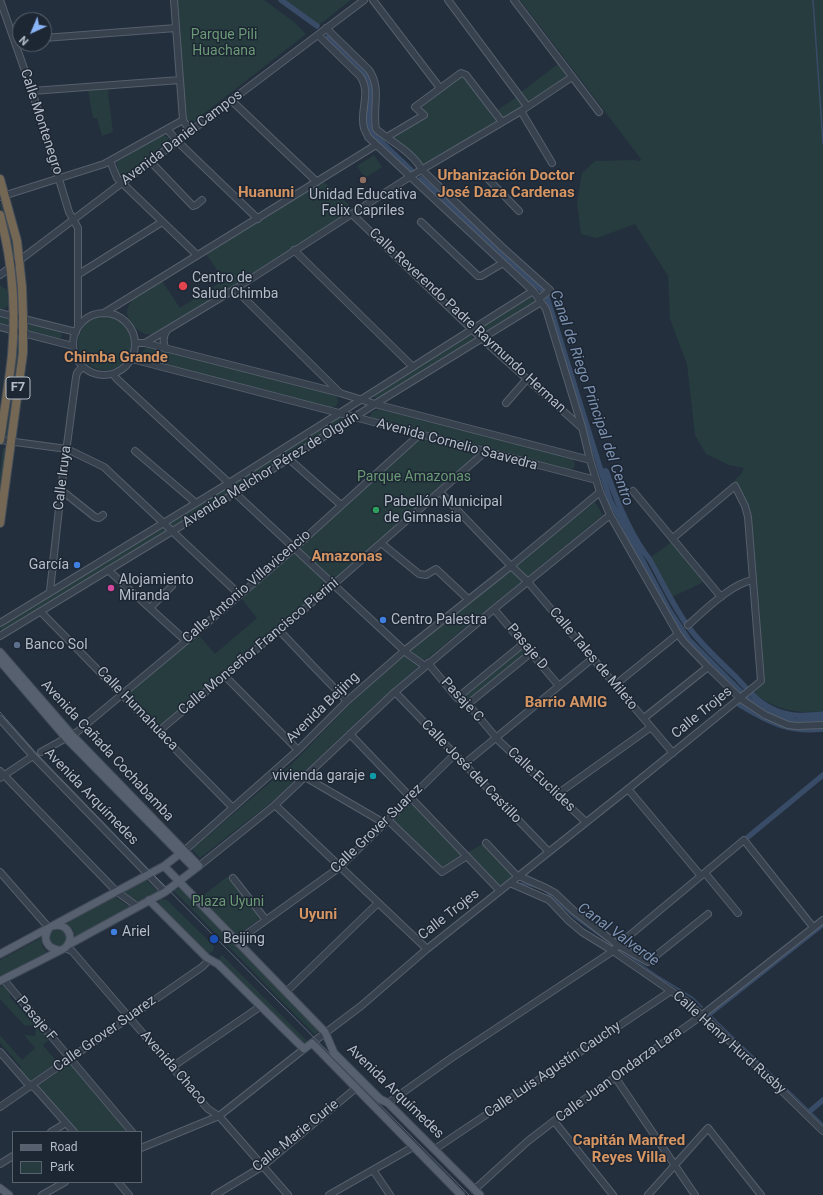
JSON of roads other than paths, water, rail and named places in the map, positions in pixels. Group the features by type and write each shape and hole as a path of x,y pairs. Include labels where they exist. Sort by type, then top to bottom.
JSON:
{"highway":[{"name":"F7","path":"0,179 3,196 17,241 20,260 24,318 23,353 0,523"},
{"name":"F7","path":"0,215 6,240 10,268 13,316 12,355 0,440"}],"main road":[{"name":"Avenida Cañada Cochabamba","path":"0,652 69,737"},
{"name":"Avenida Cañada Cochabamba","path":"0,661 69,737 197,868"},
{"name":"Avenida Beijing","path":"0,954 148,875 164,866 182,852"},
{"name":"Avenida Arquímedes","path":"164,866 325,1032 334,1053 380,1099 388,1103 477,1192"},
{"path":"2,981 164,892 197,868"},
{"path":"149,900 209,960 218,964 304,1049"},
{"path":"60,925 68,929 70,937 64,948 53,949 47,944 45,936 50,927 60,925"},
{"name":"Avenida Arquímedes","path":"312,1043 461,1195"},
{"name":"Calle Trojes","path":"304,1049 312,1043"},
{"path":"0,1188 9,1195"}],"street":[{"name":"Calle Montenegro","path":"0,0 12,28"},
{"path":"174,0 183,120 190,131"},
{"name":"Avenida Daniel Campos","path":"0,275 364,0"},
{"path":"373,0 440,88"},
{"path":"448,0 528,106"},
{"path":"514,0 599,112"},
{"path":"52,37 176,28"},
{"path":"326,28 369,70 374,78 376,90 376,129 418,162 422,170"},
{"path":"318,35 360,76 363,81 365,92 364,129 368,137 540,299 546,309 600,492 610,515 678,634 708,667 741,698 765,715 788,725 823,725"},
{"name":"Calle Montenegro","path":"21,52 70,212 74,220"},
{"path":"387,137 424,115 415,107 458,75 464,73 502,122"},
{"path":"146,343 235,289 411,176 521,111 572,77"},
{"path":"32,91 180,80"},
{"path":"231,100 317,182"},
{"path":"521,111 552,163"},
{"path":"3,196 110,161 183,120"},
{"path":"167,129 177,141 258,219"},
{"path":"77,330 89,317 104,313 376,145"},
{"path":"110,161 117,178 122,184 198,255"},
{"path":"151,162 193,206 202,200"},
{"name":"Avenida Melchor Pérez de Olguín","path":"0,636 355,418 481,338 540,299 550,290 502,247 422,170"},
{"path":"489,180 519,211"},
{"name":"Calle Reverendo Padre Raymundo Herman","path":"352,214 481,338 582,427"},
{"path":"74,220 78,228 79,274 77,330 73,346 82,367 98,375 113,374 126,367 132,360 136,343 133,332 124,320 114,315 104,313"},
{"path":"79,274 162,222"},
{"path":"421,222 478,276 481,276 503,263"},
{"path":"294,250 413,367"},
{"path":"235,289 340,393"},
{"name":"Avenida Melchor Pérez de Olguín","path":"0,623 230,482 533,291"},
{"path":"0,312 77,330"},
{"path":"0,327 73,346"},
{"path":"166,349 164,346 164,338 167,330"},
{"name":"Avenida Cornelio Saavedra","path":"136,343 146,343 590,460"},
{"name":"Avenida Cornelio Saavedra","path":"132,360 486,451 544,468 596,480"},
{"name":"Calle Iruya","path":"50,591 61,490 76,377 77,373 82,367"},
{"path":"113,374 230,482 235,493"},
{"path":"506,403 527,379"},
{"name":"Calle Antonio Villavicencio","path":"41,752 69,737 186,641 240,595 419,435"},
{"path":"0,440 67,449 104,467 240,595"},
{"path":"135,451 196,503"},
{"name":"Calle Monseñor Francisco Pierini","path":"159,731 334,584 486,451"},
{"path":"289,459 341,505"},
{"path":"673,538 735,486 745,506 748,517 753,580 740,584 721,597 688,625"},
{"path":"61,490 95,517 99,518 103,515"},
{"path":"633,491 721,597"},
{"name":"Calle Tales de Mileto","path":"440,492 528,582 673,753"},
{"name":"Avenida Beijing","path":"182,852 298,750 347,701 404,651 511,566 600,492"},
{"name":"Pasaje C","path":"235,493 404,651 427,665 457,698 468,704 496,737"},
{"path":"197,868 275,805 394,692 610,515"},
{"path":"381,543 419,574 426,574 436,569 468,599"},
{"path":"108,570 186,641"},
{"name":"Calle Trojes","path":"312,1043 361,1006 427,949 761,681 753,580"},
{"path":"150,608 172,586"},
{"name":"Pasaje D","path":"494,609 523,644 532,652 559,686"},
{"name":"Calle Humahuaca","path":"41,612 233,808"},
{"path":"279,630 347,701"},
{"path":"615,685 678,634"},
{"path":"457,698 523,644"},
{"path":"468,704 532,652"},
{"path":"464,764 593,658"},
{"path":"644,718 708,667"},
{"path":"225,676 298,750"},
{"name":"Calle José del Castillo","path":"394,692 549,852"},
{"name":"Avenida Arquímedes","path":"0,719 33,756 164,892"},
{"path":"556,795 651,727"},
{"path":"350,734 500,891"},
{"name":"Calle Euclides","path":"496,737 586,822"},
{"name":"Calle Grover Suarez","path":"237,941 340,867 454,755"},
{"path":"33,756 1,775 116,891 138,907"},
{"path":"305,777 386,821 442,872 467,856"},
{"path":"628,789 738,913"},
{"path":"275,805 427,949"},
{"path":"388,1103 450,1059 613,951 618,944 744,840 813,927"},
{"path":"486,843 518,876 555,893 574,911 618,944 648,962 708,914"},
{"path":"0,872 50,927"},
{"path":"233,878 266,920"},
{"name":"Calle Henry Hurd Rusby","path":"510,883 549,900 582,932 613,951 687,1002 746,1056 823,1131"},
{"path":"286,992 378,903"},
{"name":"Calle Juan Ondarza Lara","path":"477,1192 528,1141 701,1016 823,920"},
{"name":"Avenida Chaco","path":"64,948 72,951 208,1109 219,1116 288,1195"},
{"name":"Calle Grover Suarez","path":"0,1108 202,967 209,960"},
{"name":"Pasaje F","path":"2,981 131,1131"},
{"name":"Calle Luis Agustín Cauchy","path":"435,1149 671,991"},
{"path":"172,1067 261,1006"},
{"name":"Calle Trojes","path":"142,1146 219,1116 304,1049"},
{"path":"0,1052 27,1083 36,1089 73,1131"},
{"path":"615,1077 695,1195"},
{"name":"Calle Marie Curie","path":"215,1195 263,1166 356,1088"},
{"path":"554,1121 613,1195"},
{"path":"53,1131 66,1123"},
{"path":"648,1195 708,1128 761,1195"},
{"path":"329,1195 413,1147"},
{"path":"0,1164 12,1157"},
{"path":"373,1170 390,1195"},
{"path":"42,1195 63,1183"},
{"path":"119,1183 130,1195"}],"waterway":[{"name":"Canal de Riego Principal del Centro","path":"281,0 317,26"},
{"path":"813,0 823,143"},
{"name":"Canal de Riego Principal del Centro","path":"328,37 361,69 370,84 371,97 368,122 371,132 412,171"},
{"name":"Canal de Riego Principal del Centro","path":"421,179 542,290 547,297 610,500 669,610 689,640 747,698 761,709 795,721 823,719"},
{"path":"601,471 606,471 631,530 650,560 679,613 700,642 763,704 781,712 793,715 823,714"},
{"path":"740,705 770,721 789,728 811,730 823,729"},
{"path":"748,837 823,775"},
{"name":"Canal Valverde","path":"521,883 542,889"},
{"name":"Canal Valverde","path":"545,891 575,918 614,946"},
{"path":"709,1014 823,924"},
{"name":"Canal Valverde","path":"621,950 659,977 693,998 702,1007"},
{"name":"Canal Valverde","path":"709,1014 823,1124"},
{"path":"810,1111 823,1100"}],"tram line":[{"path":"0,712 37,754 152,873 469,1195"}],"place":[{"name":"Unidad Educativa Felix Capriles","path":"363,180"},
{"name":"Centro de Salud Chimba","path":"183,286"},
{"name":"Pabellón Municipal de Gimnasia","path":"376,510"},
{"name":"García","path":"77,565"},
{"name":"Alojamiento Miranda","path":"111,588"},
{"name":"Centro Palestra","path":"383,620"},
{"name":"Banco Sol","path":"17,645"},
{"name":"vivienda garaje","path":"373,776"},
{"name":"Ariel","path":"114,932"},
{"name":"Beijing","path":"214,939"}],"district":[{"name":"Urbanización Doctor José Daza Cardenas","path":"506,184"},
{"name":"Huanuni","path":"266,193"},
{"name":"Chimba Grande","path":"116,358"},
{"name":"Amazonas","path":"347,557"},
{"name":"Barrio AMIG","path":"566,703"},
{"name":"Uyuni","path":"318,915"},
{"name":"Capitán Manfred Reyes Villa","path":"629,1150"}],"park label":[{"name":"Parque Pili Huachana","path":"224,44"},
{"name":"Parque Amazonas","path":"414,477"},
{"name":"Plaza Uyuni","path":"228,902"}]}
